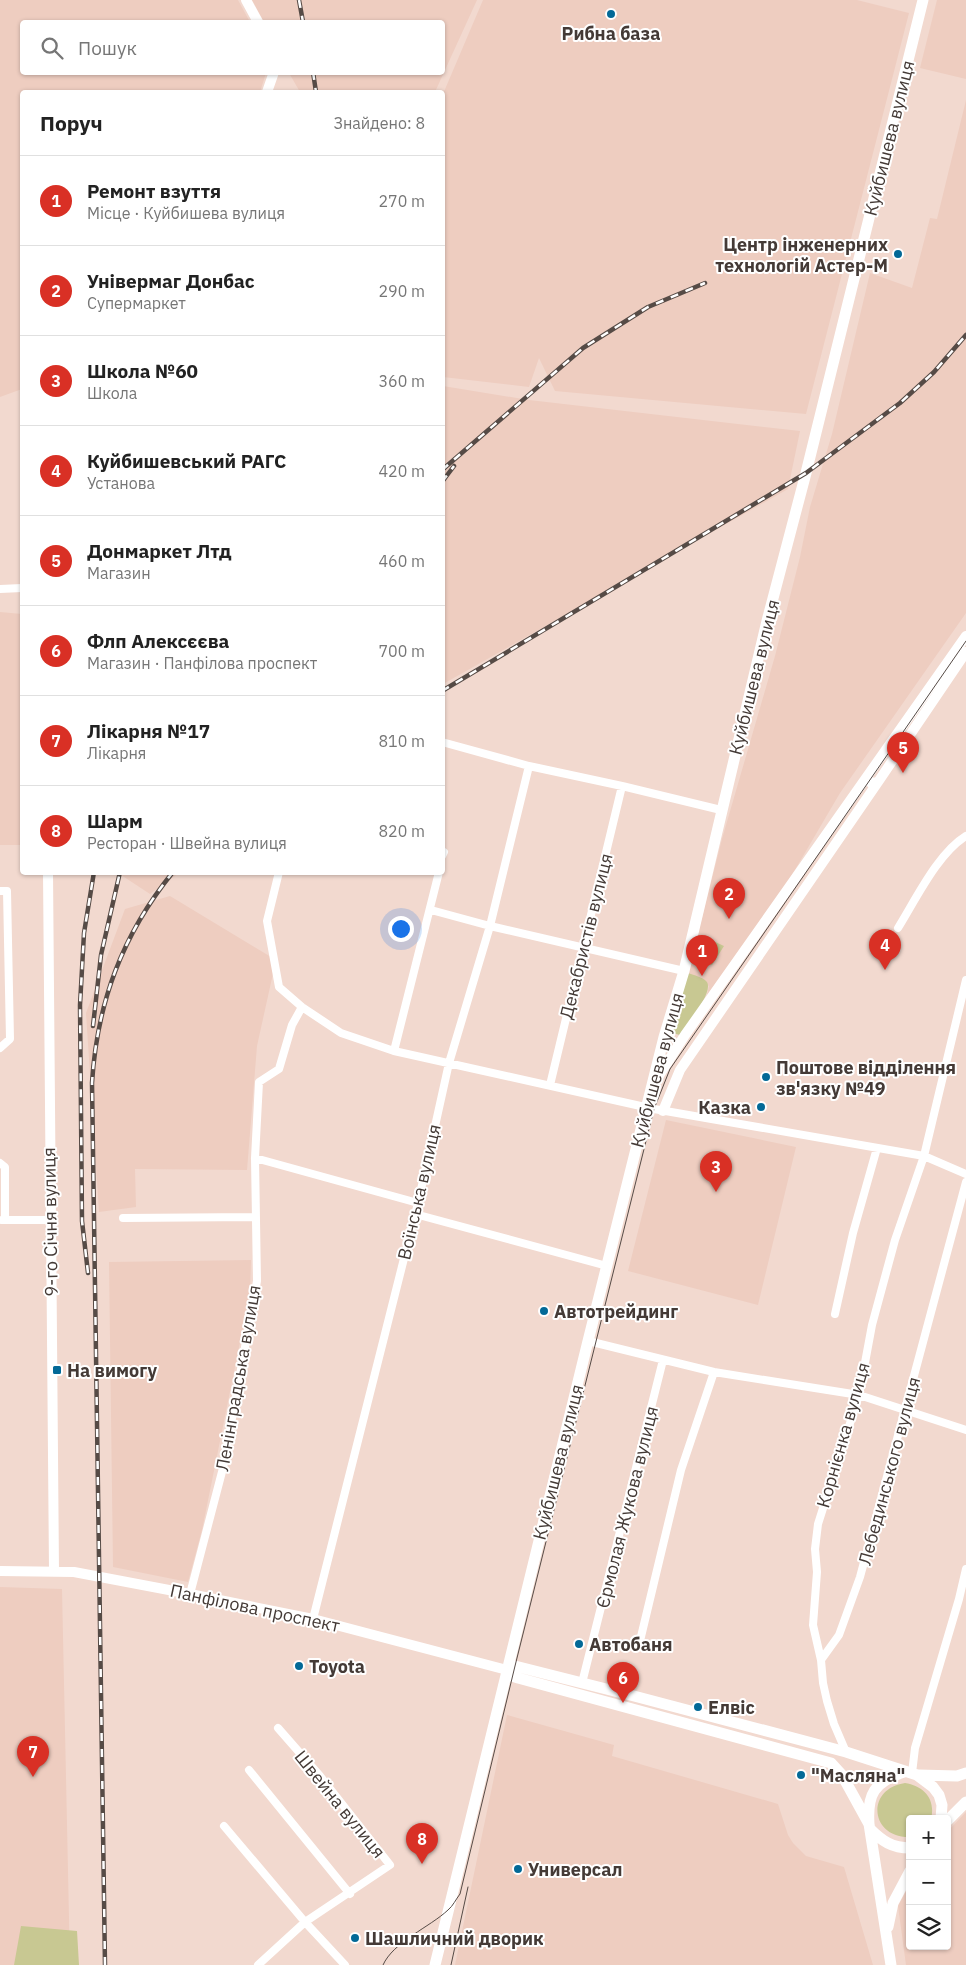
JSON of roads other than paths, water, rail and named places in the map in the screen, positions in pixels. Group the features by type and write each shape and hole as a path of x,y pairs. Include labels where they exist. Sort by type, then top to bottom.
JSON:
{"main road":[{"name":"Куйбишева вулиця","path":"435,1965 510,1673 588,1341 646,1107 684,971 721,810 923,0"},
{"path":"510,1673 515,1666 846,1752 911,1773 934,1787 942,1805 941,1815"},
{"name":"Панфілова проспект","path":"510,1673 831,1763 842,1775 870,1826"},
{"path":"891,1965 870,1826 868,1809 870,1798 882,1781 911,1773 956,1776 966,1773"},
{"path":"951,1817 966,1802"},
{"path":"870,1826 890,1844 906,1848"},
{"path":"887,1931 893,1904 906,1879"}],"street":[{"path":"246,0 257,20"},
{"path":"268,90 273,75"},
{"path":"0,589 20,588"},
{"path":"652,1088 685,1035 966,636"},
{"path":"663,1111 680,1070 966,652"},
{"path":"445,743 529,766 721,810"},
{"name":"Воїнська вулиця","path":"313,1619 418,1203 449,1063 490,926 529,766"},
{"path":"860,785 878,782"},
{"name":"Декабристів вулиця","path":"550,1085 622,786"},
{"path":"898,928 941,859 954,843 966,836"},
{"name":"9-го Січня вулиця","path":"48,875 54,1571"},
{"path":"277,875 267,921 280,987 302,1007 341,1033 394,1051 663,1111 924,1156 966,1174"},
{"path":"394,1051 438,875"},
{"path":"0,891 7,891 10,1039 0,1048"},
{"path":"430,910 490,926 684,971"},
{"path":"924,1156 966,980"},
{"name":"Ленінградська вулиця","path":"190,1594 223,1468 257,1281 255,1158 259,1082 279,1069 292,1024 302,1007"},
{"path":"835,1314 853,1233 877,1148"},
{"name":"Корнієнка вулиця","path":"821,1660 813,1625 817,1572 815,1549 818,1524 858,1395 872,1325 895,1240 924,1156"},
{"path":"255,1158 418,1203"},
{"path":"0,1163 5,1168 2,1220 50,1220"},
{"name":"Лебединського вулиця","path":"821,1660 839,1634 860,1577 966,1182"},
{"path":"415,1214 607,1266"},
{"path":"123,1218 255,1217"},
{"path":"588,1341 714,1372 858,1395 966,1430"},
{"name":"Єрмолая Жукова вулиця","path":"582,1684 663,1360"},
{"path":"639,1645 681,1470 714,1372"},
{"path":"911,1773 915,1748 966,1569"},
{"name":"Панфілова проспект","path":"0,1571 74,1572 190,1594 313,1619 510,1673"},
{"path":"821,1660 822,1683 827,1702 846,1752"},
{"name":"Швейна вулиця","path":"258,1965 305,1922 350,1894 390,1865 320,1776 278,1728"},
{"path":"249,1770 350,1894"},
{"path":"224,1826 305,1922 345,1965"}],"tram line":[{"path":"383,1965 395,1949 448,1910 460,1894 654,1109 670,1069 966,641"},
{"path":"451,1965 468,1887"}],"railway":[{"path":"299,0 303,20"},
{"path":"313,75 316,90"},
{"path":"445,467 583,348 648,307 705,283"},
{"path":"445,689 806,473 900,403 934,372 966,335"},
{"path":"445,478 454,466"},
{"path":"88,1273 82,1221 80,1005 84,933 94,875"},
{"path":"93,1026 101,955 119,875"},
{"path":"105,1965 92,1083 100,1025 115,971 126,945 140,920 171,875"}],"place":[{"name":"Рибна база","path":"611,14"},
{"name":"Центр інженерних технологій Астер-М","path":"898,254"},
{"name":"Донмаркет Лтд","path":"903,773"},
{"name":"Універмаг Донбас","path":"729,919"},
{"name":"Куйбишевський РАГС","path":"885,970"},
{"name":"Ремонт взуття","path":"702,976"},
{"name":"Поштове відділення зв'язку №49","path":"766,1077"},
{"name":"Казка","path":"761,1107"},
{"name":"Школа №60","path":"716,1192"},
{"name":"Автотрейдинг","path":"544,1311"},
{"name":"На вимогу","path":"57,1370"},
{"name":"Автобаня","path":"579,1644"},
{"name":"Toyota","path":"299,1666"},
{"name":"Флп Алексєєва","path":"623,1703"},
{"name":"Елвіс","path":"698,1707"},
{"name":"\"Масляна\"","path":"801,1775"},
{"name":"Лікарня №17","path":"33,1777"},
{"name":"Шарм","path":"422,1864"},
{"name":"Универсал","path":"518,1869"},
{"name":"Шашличний дворик","path":"355,1938"}]}
